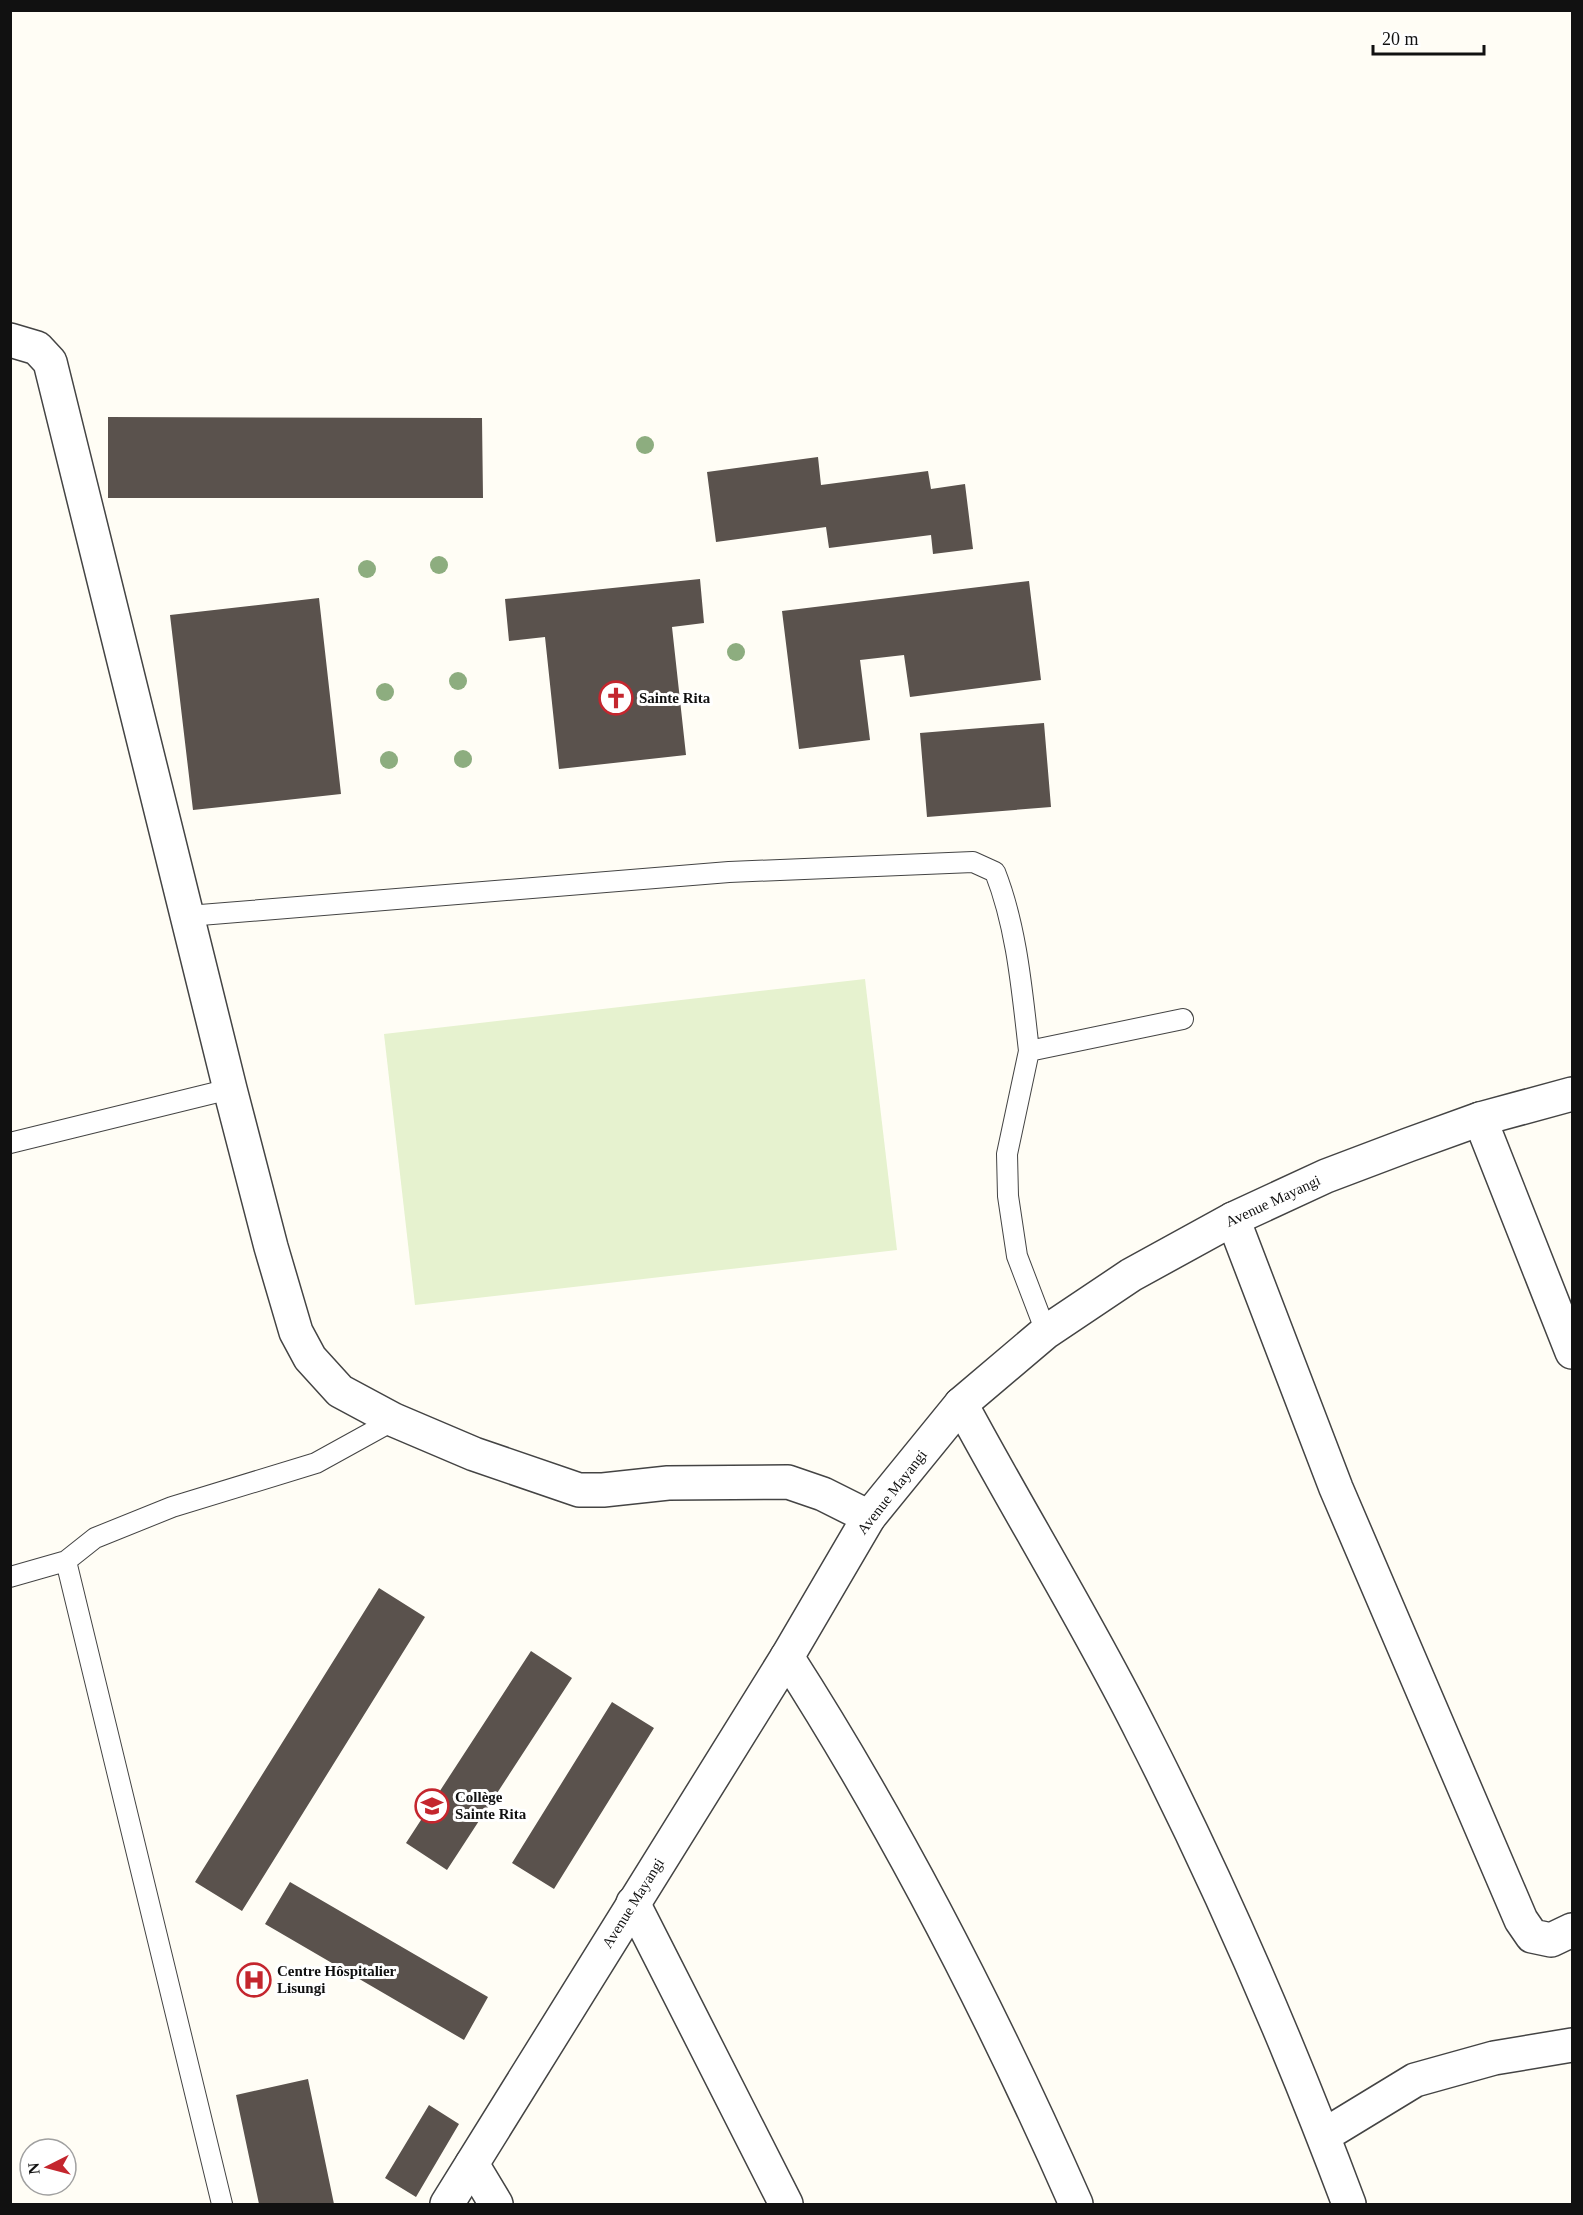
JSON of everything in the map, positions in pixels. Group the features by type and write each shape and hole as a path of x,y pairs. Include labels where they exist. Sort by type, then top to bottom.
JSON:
{"street":[{"path":"10,340 37,348 50,362 230,1089 272,1247 301,1340 310,1358 340,1391 394,1420 474,1454 579,1490 603,1490 668,1483 788,1482 823,1494 869,1517"},
{"name":"Avenue Mayangi","path":"447,2205 787,1657 869,1517 961,1404 1046,1332 1131,1275 1233,1220 1326,1176 1480,1119 1572,1094"},
{"path":"1480,1119 1572,1352"},
{"path":"1233,1220 1336,1488 1521,1920 1532,1936 1551,1940 1572,1930"},
{"path":"961,1404 1020,1515 1096,1643 1143,1733 1216,1885 1323,2136 1349,2205"},
{"path":"787,1657 834,1730 921,1888 1034,2108 1076,2205"},
{"path":"633,1902 786,2205"},
{"path":"1323,2136 1415,2080 1494,2058 1572,2045"},
{"path":"472,2164 496,2205"}],"lane":[{"path":"188,916 729,872 973,862 995,872 1006,900 1020,979 1029,1051 1007,1154 1008,1196 1017,1256 1046,1332"},
{"path":"1029,1051 1183,1019"},
{"path":"10,1143 230,1089"},
{"path":"10,1577 66,1561 95,1538 171,1507 316,1463 394,1420"},
{"path":"66,1561 222,2205"}],"green space":[{"path":"865,979 897,1250 415,1305 384,1034"}],"building":[{"path":"108,417 482,418 483,498 108,498"},
{"path":"818,457 821,485 928,471 931,489 965,484 973,549 933,554 931,535 829,548 826,527 716,542 707,472"},
{"name":"Sainte Rita","path":"700,579 704,623 672,627 686,755 559,769 545,637 509,641 505,599"},
{"path":"1029,581 1041,680 910,697 904,655 860,660 870,740 799,749 782,611"},
{"path":"319,598 341,794 193,810 170,615"},
{"path":"1044,723 1051,807 927,817 920,733"},
{"path":"379,1588 425,1617 242,1911 195,1882"},
{"path":"531,1651 572,1678 447,1870 406,1843"},
{"path":"612,1702 654,1728 554,1889 512,1863"},
{"path":"290,1882 488,1997 464,2040 265,1924"},
{"path":"308,2079 334,2204 259,2204 236,2095"},
{"path":"429,2105 459,2124 416,2197 385,2178"}],"place":[{"name":"Sainte Rita","path":"616,698"},
{"name":"Collège Sainte Rita","path":"432,1806"},
{"name":"Centre Hôspitalier Lisungi","path":"254,1980"}]}
